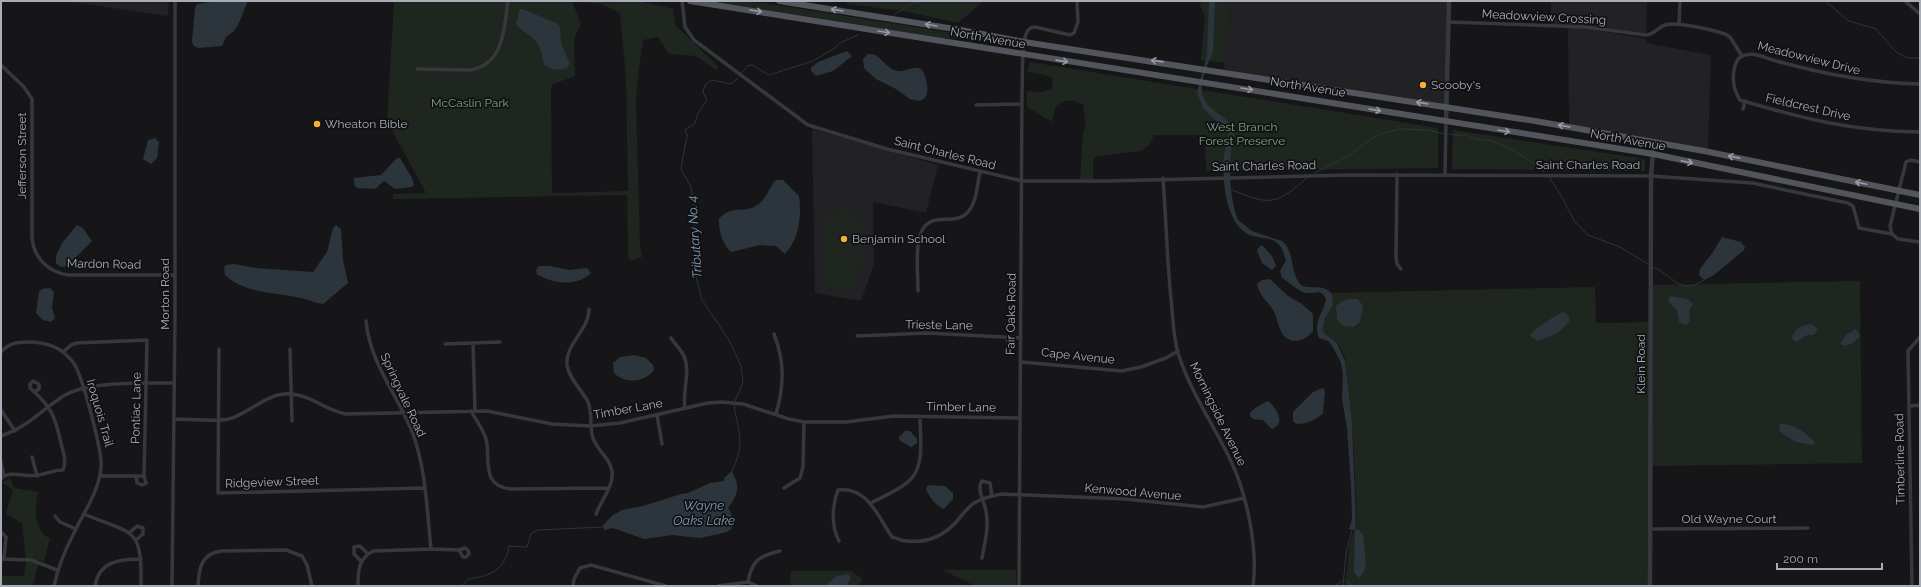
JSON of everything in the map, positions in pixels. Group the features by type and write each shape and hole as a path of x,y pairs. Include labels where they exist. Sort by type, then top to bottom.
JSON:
{"main road":[{"name":"North Avenue","path":"690,1 1653,154 1920,209"},
{"name":"North Avenue","path":"778,1 816,4 1024,42 1447,106 1654,141 1920,195"}],"street":[{"name":"Morton Road","path":"172,586 176,1"},
{"path":"417,69 470,70 488,64 496,55 508,1"},
{"name":"Saint Charles Road","path":"682,1 685,27 694,40 808,125 871,145 1022,181 1107,181 1242,176 1397,174 1651,176 1752,183 1848,203 1853,206 1860,228 1892,234"},
{"path":"1024,42 1026,33 1030,28 1035,27 1070,35 1074,33 1078,22 1077,1"},
{"path":"1445,174 1449,1"},
{"path":"1679,24 1680,1"},
{"path":"1905,1 1920,14"},
{"name":"Meadowview Crossing","path":"1448,22 1586,27 1646,36 1654,34 1663,25 1679,24 1725,34 1730,37 1742,56"},
{"name":"Fair Oaks Road","path":"1019,586 1022,104 1024,42"},
{"name":"Meadowview Drive","path":"1742,56 1748,54 1756,55 1813,72 1846,79 1882,83 1920,84"},
{"path":"1742,56 1735,64 1734,88 1740,100 1745,101 1743,109"},
{"name":"Jefferson Street","path":"1,65 27,91 32,101 32,238 34,249 39,258"},
{"name":"Fieldcrest Drive","path":"1745,101 1800,118 1841,126 1877,131 1920,132"},
{"path":"976,105 1022,104"},
{"name":"Klein Road","path":"1650,586 1651,176 1654,141"},
{"path":"1920,162 1910,160 1906,162 1890,226 1892,234 1898,239 1920,242"},
{"path":"918,291 919,240 922,232 926,225 933,220 957,218 966,213 973,202 980,172"},
{"path":"1397,174 1396,257 1397,264 1401,269"},
{"name":"Morningside Avenue","path":"1163,178 1169,276 1178,351 1191,385 1231,460 1244,498 1253,549 1253,586"},
{"name":"Mardon Road","path":"39,258 50,269 68,275 174,275"},
{"path":"589,309 587,321 570,351 567,362 570,374 589,405 590,426 594,440 611,466 612,483 596,514"},
{"name":"Springvale Road","path":"366,321 374,359 403,413 416,443 424,488 431,549"},
{"path":"774,334 781,351 783,376 782,391 776,414"},
{"name":"Trieste Lane","path":"857,336 928,334 1021,338"},
{"name":"Timberline Road","path":"1912,586 1908,351 1920,337"},
{"path":"671,338 682,353 686,362 687,373 683,394 685,408"},
{"name":"Pontiac Lane","path":"63,352 71,344 77,343 147,340 144,476"},
{"name":"Iroquois Trail","path":"2,349 16,343 41,342 52,344 63,352 73,363 100,448 100,476 95,492 57,570 54,586"},
{"path":"445,344 500,342"},
{"path":"473,343 473,411 486,438 489,473 494,482 511,489 609,488"},
{"name":"Ridgeview Street","path":"219,349 218,493 424,488"},
{"path":"290,349 292,421"},
{"name":"Cape Avenue","path":"1021,362 1122,371 1141,367 1178,351"},
{"path":"1,436 15,431 27,424 66,395 82,388 102,384 174,383"},
{"path":"1,462 2,478 15,474 37,476 55,469 63,470 65,466 56,420 36,391"},
{"name":"Timber Lane","path":"174,419 229,419 270,398 291,394 306,398 342,413 493,412 552,424 590,426 620,423 716,402 734,403 804,422 846,422 891,416 1020,418"},
{"path":"1910,406 1920,405"},
{"path":"1,410 15,431"},
{"path":"656,415 662,444"},
{"path":"871,503 906,483 915,473 920,460 920,416"},
{"path":"784,488 800,478 803,467 804,422"},
{"path":"32,457 37,476"},
{"path":"100,476 136,476 144,476 146,483 142,485 137,483 136,476"},
{"path":"982,558 986,541 987,517 979,486 982,481 990,484 992,496"},
{"path":"839,541 834,523 834,501 838,490 851,490 860,494 871,503 892,537 903,541 923,541 936,537 945,532 967,508 983,498"},
{"name":"Kenwood Avenue","path":"983,498 1001,494 1125,499 1203,507 1244,498"},
{"path":"84,514 106,524 120,527 136,540 141,559 141,586"},
{"path":"55,516 60,522 76,529"},
{"path":"129,533 137,526 142,528 143,534 136,540"},
{"name":"Old Wayne Court","path":"1651,529 1808,528"},
{"path":"1,532 6,537 2,558 31,560 57,570"},
{"path":"361,561 354,554 354,547 360,546 368,554"},
{"path":"198,586 201,564 206,557 214,553 221,551 286,550 302,556 307,565 312,586"},
{"path":"358,586 358,570 361,561 368,554 376,550 459,550"},
{"path":"748,582 751,568 757,560 780,551"},
{"path":"95,586 100,573 109,564 119,560 141,559"},
{"path":"577,564 580,568"},
{"path":"572,586 580,568 591,565 600,566 666,586"},
{"path":"718,586 748,582 757,586"}],"shaded area":[{"path":"169,1 168,16 71,2"},
{"path":"1231,1 1447,1 1446,105 1224,70"},
{"path":"1551,1 1647,1 1646,34 1592,25 1551,24"},
{"path":"1568,28 1590,29 1646,39 1646,43 1711,55 1708,149 1569,125"},
{"name":"Benjamin School","path":"812,129 938,165 926,213 873,202 874,264 861,301 815,293"}],"green space":[{"name":"McCaslin Park","path":"394,1 572,1 581,24 575,36 574,43 575,76 553,84 551,89 552,193 628,191 626,79 620,13 601,4 575,1 636,1 673,8 675,25 719,67 716,70 696,56 669,54 658,37 643,40 636,101 640,246 642,257 630,261 628,256 627,195 393,199 393,194 426,193 387,121"},
{"path":"710,1 764,3 1009,42 1012,44 977,39 943,38"},
{"path":"846,1 984,1 958,23 904,11 848,4"},
{"path":"1201,1 1231,1 1225,63 1201,60 1205,16 1200,5"},
{"name":"West Branch Forest Preserve","path":"1030,62 1438,128 1438,168 1206,171 1205,135 1154,135 1150,144 1141,151 1097,156 1093,161 1093,179 1080,179 1083,133 1086,125 1083,104 1069,100 1056,106 1052,122 1027,107 1027,91 1043,92 1052,88 1053,79 1046,75 1027,72"},
{"path":"1453,130 1645,159 1645,171 1452,169"},
{"path":"843,209 854,213 859,218 861,223 863,249 858,281 850,288 840,290 831,287 823,280 822,249 827,220 834,213"},
{"path":"1860,281 1862,463 1649,466 1648,586 1345,586 1350,542 1357,523 1353,435 1348,404 1345,358 1338,343 1324,333 1323,330 1332,302 1330,293 1595,287 1596,323 1653,322 1653,285"},
{"path":"10,478 14,488 38,492 36,518 44,535 50,539 44,562 39,560 33,586 1,586 1,576 24,576 26,562 22,523 6,514 13,490 2,482"},
{"path":"943,570 1016,570 1016,586 975,586"},
{"path":"791,571 852,571 863,580 857,586 790,586"}],"water":[{"path":"216,1 248,1 238,25 234,31 226,37 222,46 198,48 193,45 192,41 195,8 197,4"},
{"path":"1209,1 1215,1 1213,52 1203,77 1202,93 1207,104 1230,124 1234,132 1231,151 1230,177 1233,204 1238,220 1252,231 1282,241 1289,251 1295,276 1302,286 1326,289 1332,294 1333,304 1325,319 1323,329 1324,333 1337,343 1345,361 1352,424 1355,530 1349,529 1352,519 1351,486 1347,428 1342,399 1343,375 1341,363 1333,347 1328,341 1319,338 1317,332 1318,322 1326,299 1318,292 1304,293 1282,278 1280,271 1286,260 1280,246 1269,239 1248,234 1240,228 1234,220 1227,199 1224,176 1224,156 1228,132 1203,108 1197,92 1207,55"},
{"path":"520,9 558,24 560,27 561,43 570,64 565,69 558,70 544,65 541,50 538,44 516,24"},
{"path":"847,51 852,56 833,71 816,76 811,71 811,68 818,62"},
{"path":"868,54 876,55 894,70 904,71 913,68 921,69 924,73 927,85 925,98 920,101 910,99 896,89 876,79 864,68 863,59"},
{"path":"155,138 159,142 157,158 151,164 143,159 148,140"},
{"path":"397,158 400,158 412,178 414,185 412,187 395,189 384,181 375,189 357,188 354,185 354,178 381,175"},
{"path":"776,180 783,180 799,196 800,219 794,241 790,248 785,254 776,246 760,245 731,252 722,237 719,228 719,219 728,212 749,209 758,205"},
{"path":"77,225 83,228 92,241 67,266 61,267 56,263 56,256 62,243"},
{"path":"336,225 341,229 343,260 348,283 323,304 252,289 242,286 225,275 224,267 226,265 234,264 256,268 313,272 327,252 333,228"},
{"path":"1722,237 1741,242 1745,247 1744,250 1714,275 1704,280 1699,275 1700,269"},
{"path":"1260,246 1263,246 1272,256 1276,266 1272,270 1262,263 1257,250"},
{"path":"539,266 549,266 569,270 587,268 591,273 572,282 557,282 537,274 536,270"},
{"path":"1270,279 1288,296 1302,304 1313,314 1313,331 1306,337 1298,341 1293,341 1289,340 1282,333 1273,310 1261,295 1257,284 1262,280"},
{"path":"50,288 54,292 52,308 55,318 51,322 43,320 36,313 39,292 42,289"},
{"path":"1670,296 1688,299 1693,304 1689,311 1690,322 1686,325 1679,322 1677,310 1668,301"},
{"path":"1349,299 1357,299 1363,305 1360,322 1353,327 1344,326 1337,320 1336,306"},
{"path":"1564,312 1569,317 1569,322 1558,333 1538,341 1531,337 1530,334 1552,318"},
{"path":"1812,324 1818,329 1814,335 1807,335 1797,342 1792,339 1793,335 1799,328"},
{"path":"1856,329 1860,336 1853,343 1845,346 1840,344 1846,335"},
{"path":"634,355 646,358 653,365 654,370 645,378 640,380 629,380 618,377 614,373 613,363 620,357"},
{"path":"1323,388 1325,391 1323,413 1314,420 1301,424 1297,424 1293,421 1293,412 1313,392"},
{"path":"1268,401 1279,415 1279,423 1272,429 1263,420 1253,419 1250,416 1250,413 1255,408"},
{"path":"1781,424 1795,427 1804,432 1815,442 1812,445 1796,442 1780,432 1779,426"},
{"path":"905,431 910,431 917,439 917,443 911,447 899,440 899,437"},
{"name":"Wayne Oaks Lake","path":"732,471 736,481 737,490 728,508 734,519 732,528 727,532 700,538 672,535 644,539 613,528 604,530 603,525 613,515 622,510 643,506 688,493 710,483 724,481 724,478"},
{"path":"928,485 945,486 953,493 953,499 944,509 938,506 931,498 926,489"},
{"path":"1358,529 1363,535 1366,565 1364,572 1359,578 1354,572 1355,531"},
{"path":"848,574 851,578 846,586 824,586 837,576"}],"waterway":[{"name":"Tributary No. 4","path":"895,14 913,3 925,1"},
{"path":"1825,1 1849,21 1876,29 1896,52 1907,58 1920,58"},
{"name":"Tributary No. 4","path":"741,73 748,66 752,65 769,75 813,61 835,48 840,43 858,35"},
{"name":"Tributary No. 4","path":"735,401 743,382 741,366 729,340 702,300 696,277 694,205 691,187 681,169 686,140 688,137 685,130 695,123 698,113 707,100 703,92 705,85 712,80 731,84 738,78"},
{"path":"1315,173 1351,154 1371,139 1384,133 1400,129 1428,130 1444,134"},
{"path":"1449,134 1462,136 1465,134 1497,143 1519,154 1544,172"},
{"path":"1232,190 1256,199 1273,200 1288,193 1308,177"},
{"path":"1549,177 1575,222 1588,235 1620,247 1648,264"},
{"path":"1652,267 1682,285 1695,285 1704,280"},
{"name":"Tributary No. 4","path":"732,471 740,445 734,404"},
{"name":"Tributary No. 4","path":"462,586 468,579 484,576 496,570 504,561 509,546 527,547 531,534 538,530 603,527"},
{"path":"1343,586 1346,554 1352,530"},
{"path":"1335,586 1344,579 1352,586"}],"place":[{"name":"Scooby's","path":"1423,85"},
{"name":"Wheaton Bible","path":"317,124"},
{"name":"Benjamin School","path":"844,239"}]}
